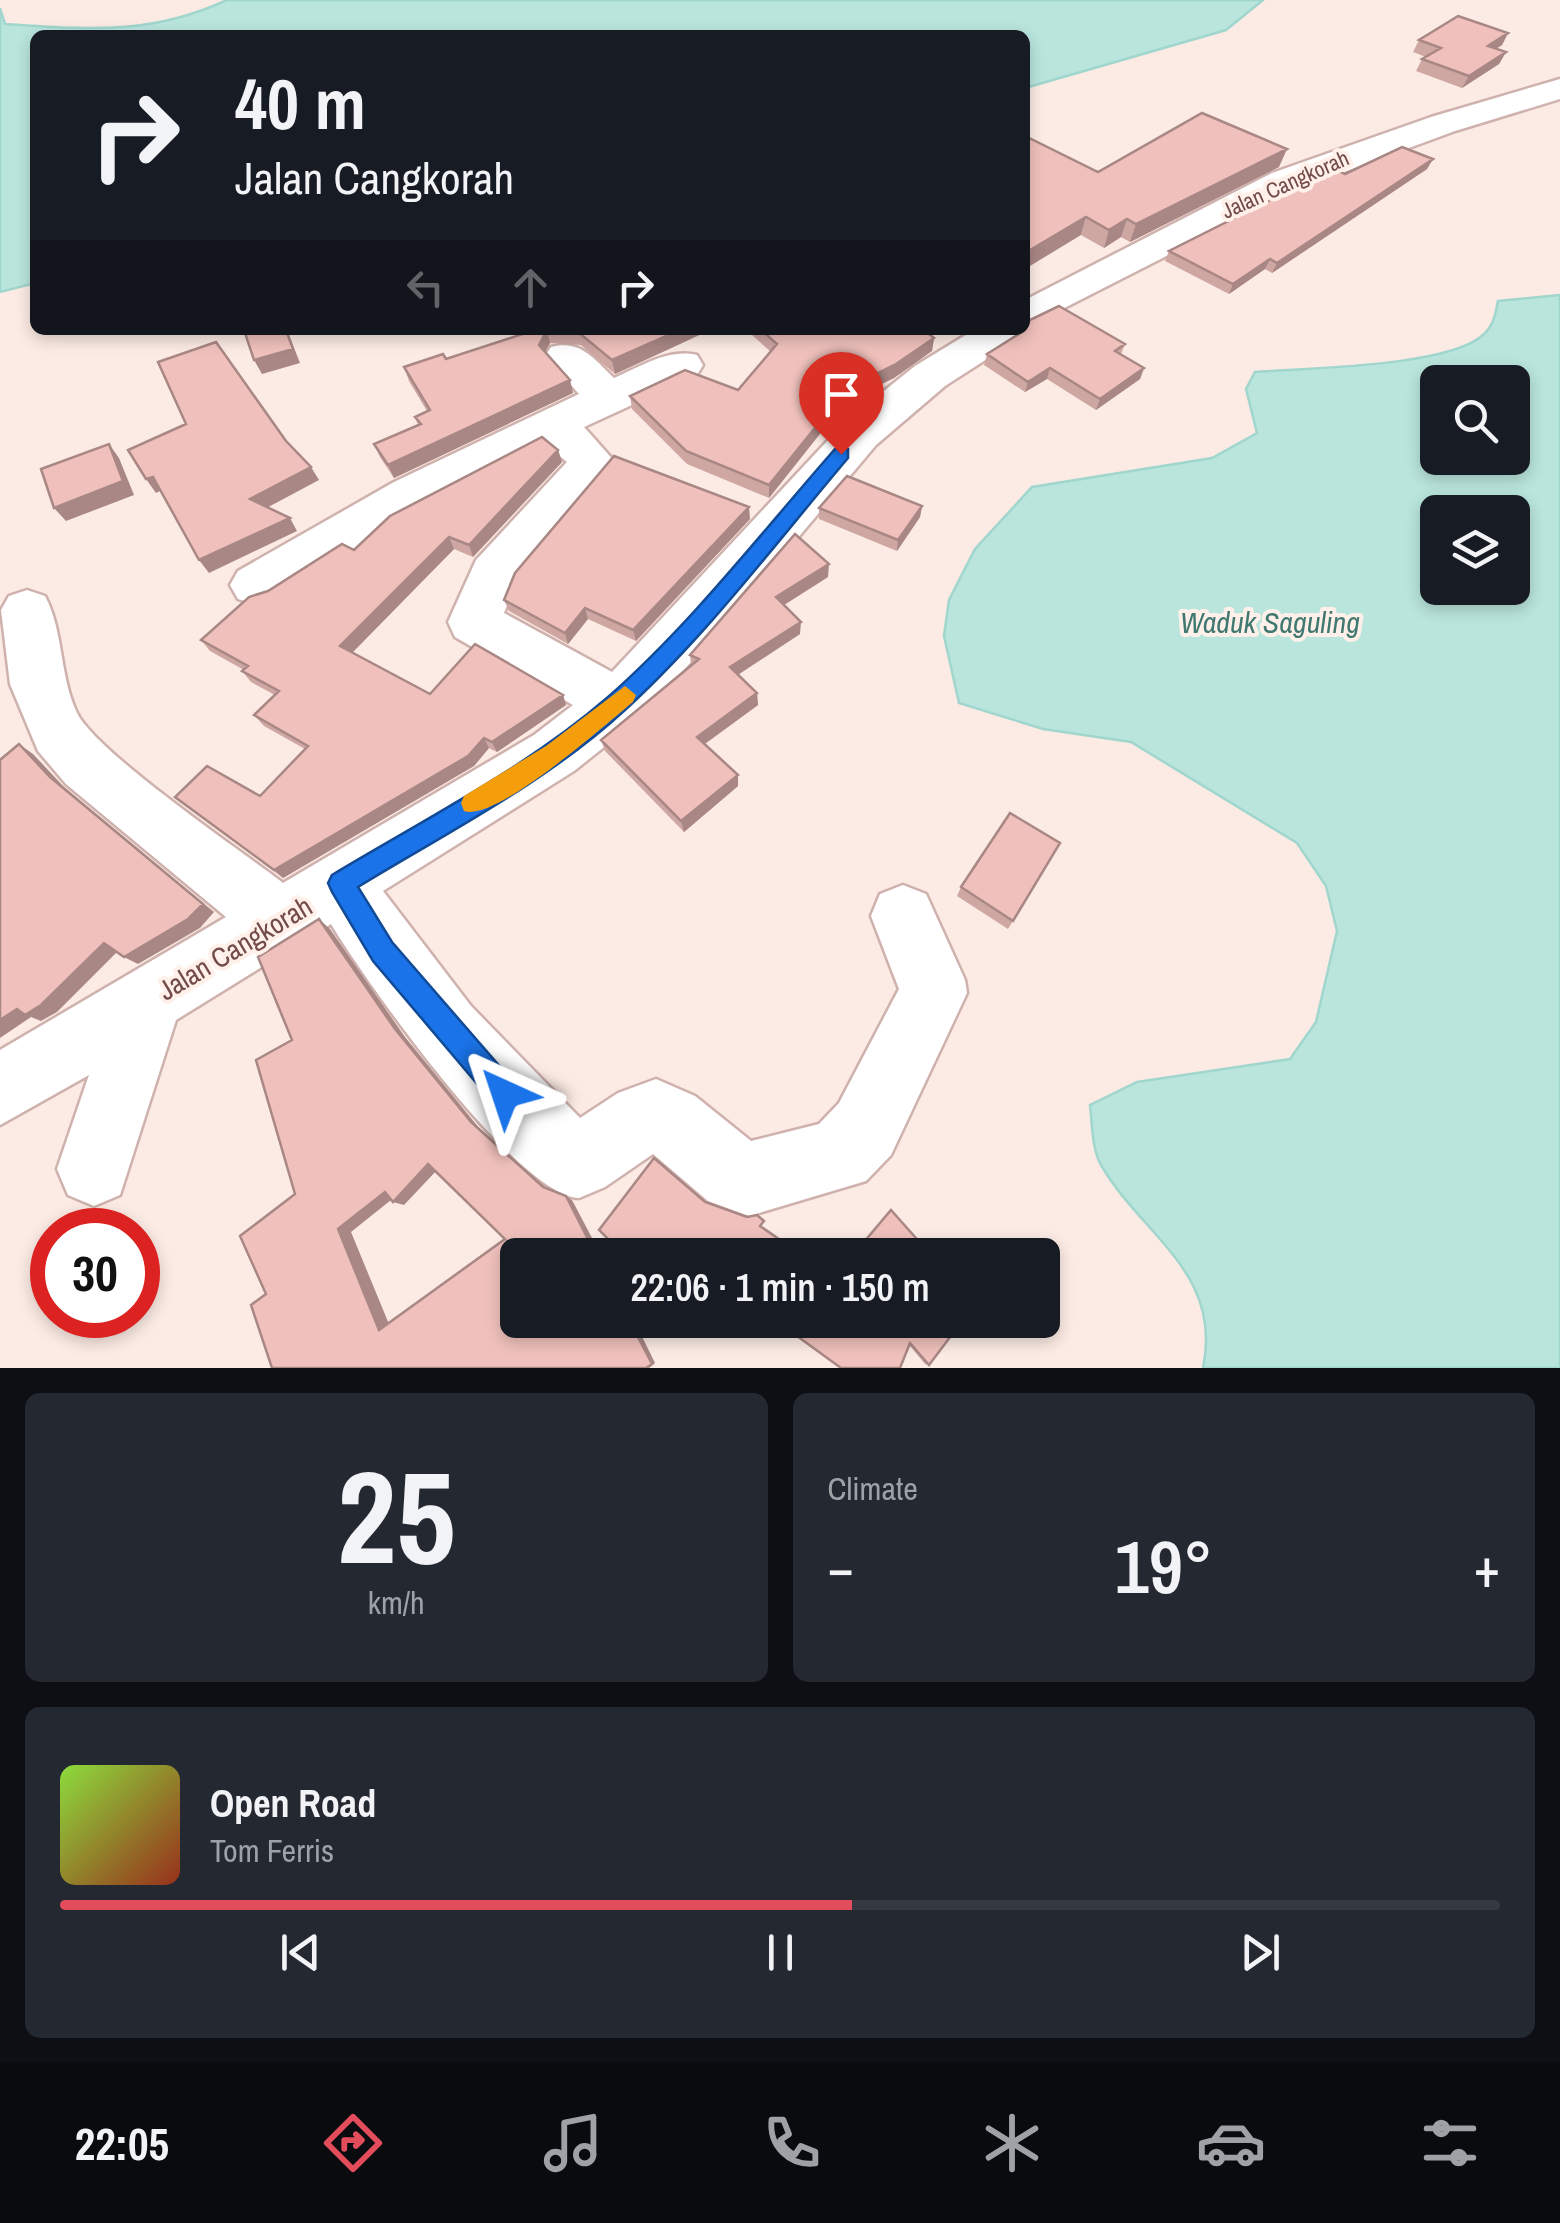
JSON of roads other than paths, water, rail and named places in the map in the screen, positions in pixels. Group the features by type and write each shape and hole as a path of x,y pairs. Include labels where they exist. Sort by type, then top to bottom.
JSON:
{"street":[{"name":"Jalan Cangkorah","path":"1030,313 1285,180 1443,124 1560,89"},
{"name":"Jalan Cangkorah","path":"0,1090 554,753 618,702 704,613 860,434 930,376 995,335"},
{"path":"566,356 609,400"},
{"path":"256,585 300,555 547,427 682,365"},
{"path":"547,427 575,441 593,463 494,574 474,622 618,702"},
{"path":"27,610 37,684 58,734 86,766 280,921"},
{"path":"341,883 382,952 433,1014 572,1161 579,1161 643,1118 656,1115 734,1175 750,1178 840,1155 854,1146 865,1129 933,992 932,980 903,916"},
{"path":"94,1169 149,1000"}],"water":[{"path":"227,0 1263,0 1226,30 1030,87 1030,30 30,30 30,284 0,292 0,8 5,24 64,27 144,25 198,12"},
{"name":"Waduk Saguling","path":"1560,295 1560,1368 1203,1368 1206,1335 1201,1306 1190,1280 1101,1165 1094,1144 1090,1105 1137,1082 1290,1059 1316,1022 1337,931 1326,886 1297,843 1131,742 1043,729 959,703 944,636 949,600 975,549 1032,487 1212,458 1257,433 1246,389 1255,372 1375,364 1440,354 1465,346 1492,324 1498,301"}]}
